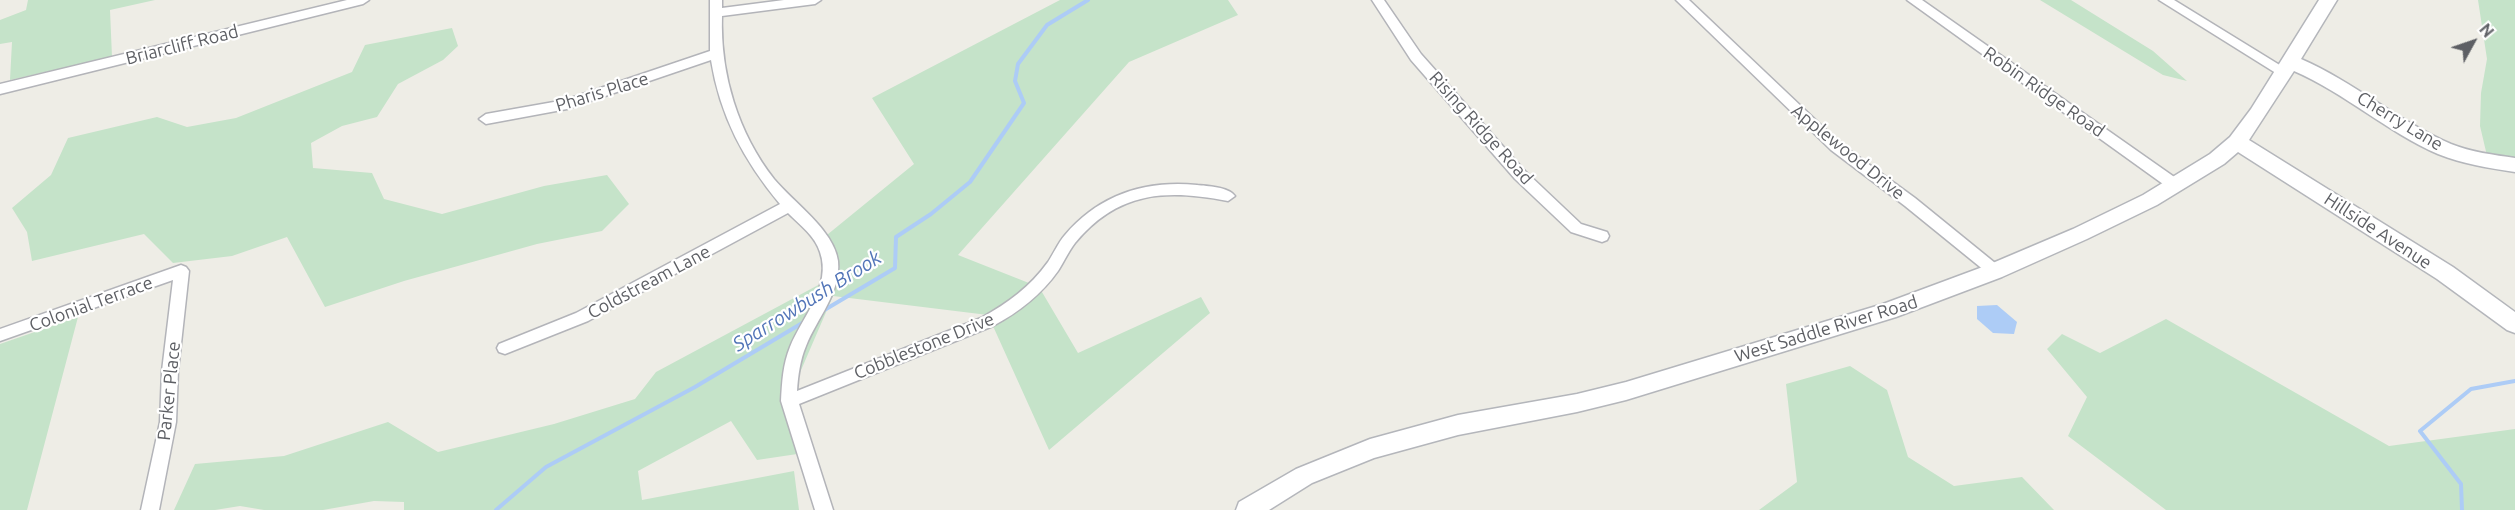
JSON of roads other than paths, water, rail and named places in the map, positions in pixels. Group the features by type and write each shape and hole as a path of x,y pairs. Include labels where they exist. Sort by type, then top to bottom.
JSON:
{"street":[{"name":"Briarcliff Road","path":"0,89 363,0"},
{"path":"815,0 715,7 715,54 720,86 738,135 768,183 819,236 827,250 831,273 828,287 805,328 794,357 789,401 824,510"},
{"name":"Rising Ridge Road","path":"1378,0 1416,57 1520,175 1576,228 1602,236"},
{"name":"Applewood Drive","path":"1682,0 1836,147 1910,202 1995,271"},
{"name":"Robin Ridge Road","path":"1912,0 2175,185"},
{"name":"Cherry Lane","path":"2165,0 2287,67 2330,79 2433,143 2456,153 2515,165"},
{"name":"West Saddle River Road","path":"1248,510 1304,476 1386,444 1458,425 1568,405 1626,391 1888,311 1995,271 2114,218 2175,185 2217,159 2237,142 2324,6"},
{"name":"Pharis Place","path":"486,119 576,101 715,54"},
{"name":"Hillside Avenue","path":"2237,142 2436,267 2515,324"},
{"name":"Cobblestone Drive","path":"789,401 987,322 1005,312 1039,285 1070,239 1111,203 1150,190 1168,187 1202,190 1228,196"},
{"name":"Coldstream Lane","path":"505,348 582,317 789,206"},
{"name":"Colonial Terrace","path":"0,335 181,271"},
{"name":"Parker Place","path":"150,510 168,422 170,371 181,271"}],"water":[{"path":"1997,305 2017,322 2014,334 1993,333 1977,319 1977,306"}],"waterway":[{"name":"Sparrowbush Brook","path":"821,312 895,268 896,237 931,214 970,182 1024,103 1015,81 1018,64 1047,25 1088,0"},
{"name":"Sparrowbush Brook","path":"496,510 546,467 695,387 804,322"},
{"path":"2462,510 2461,484 2420,431 2471,389 2515,381"}]}
